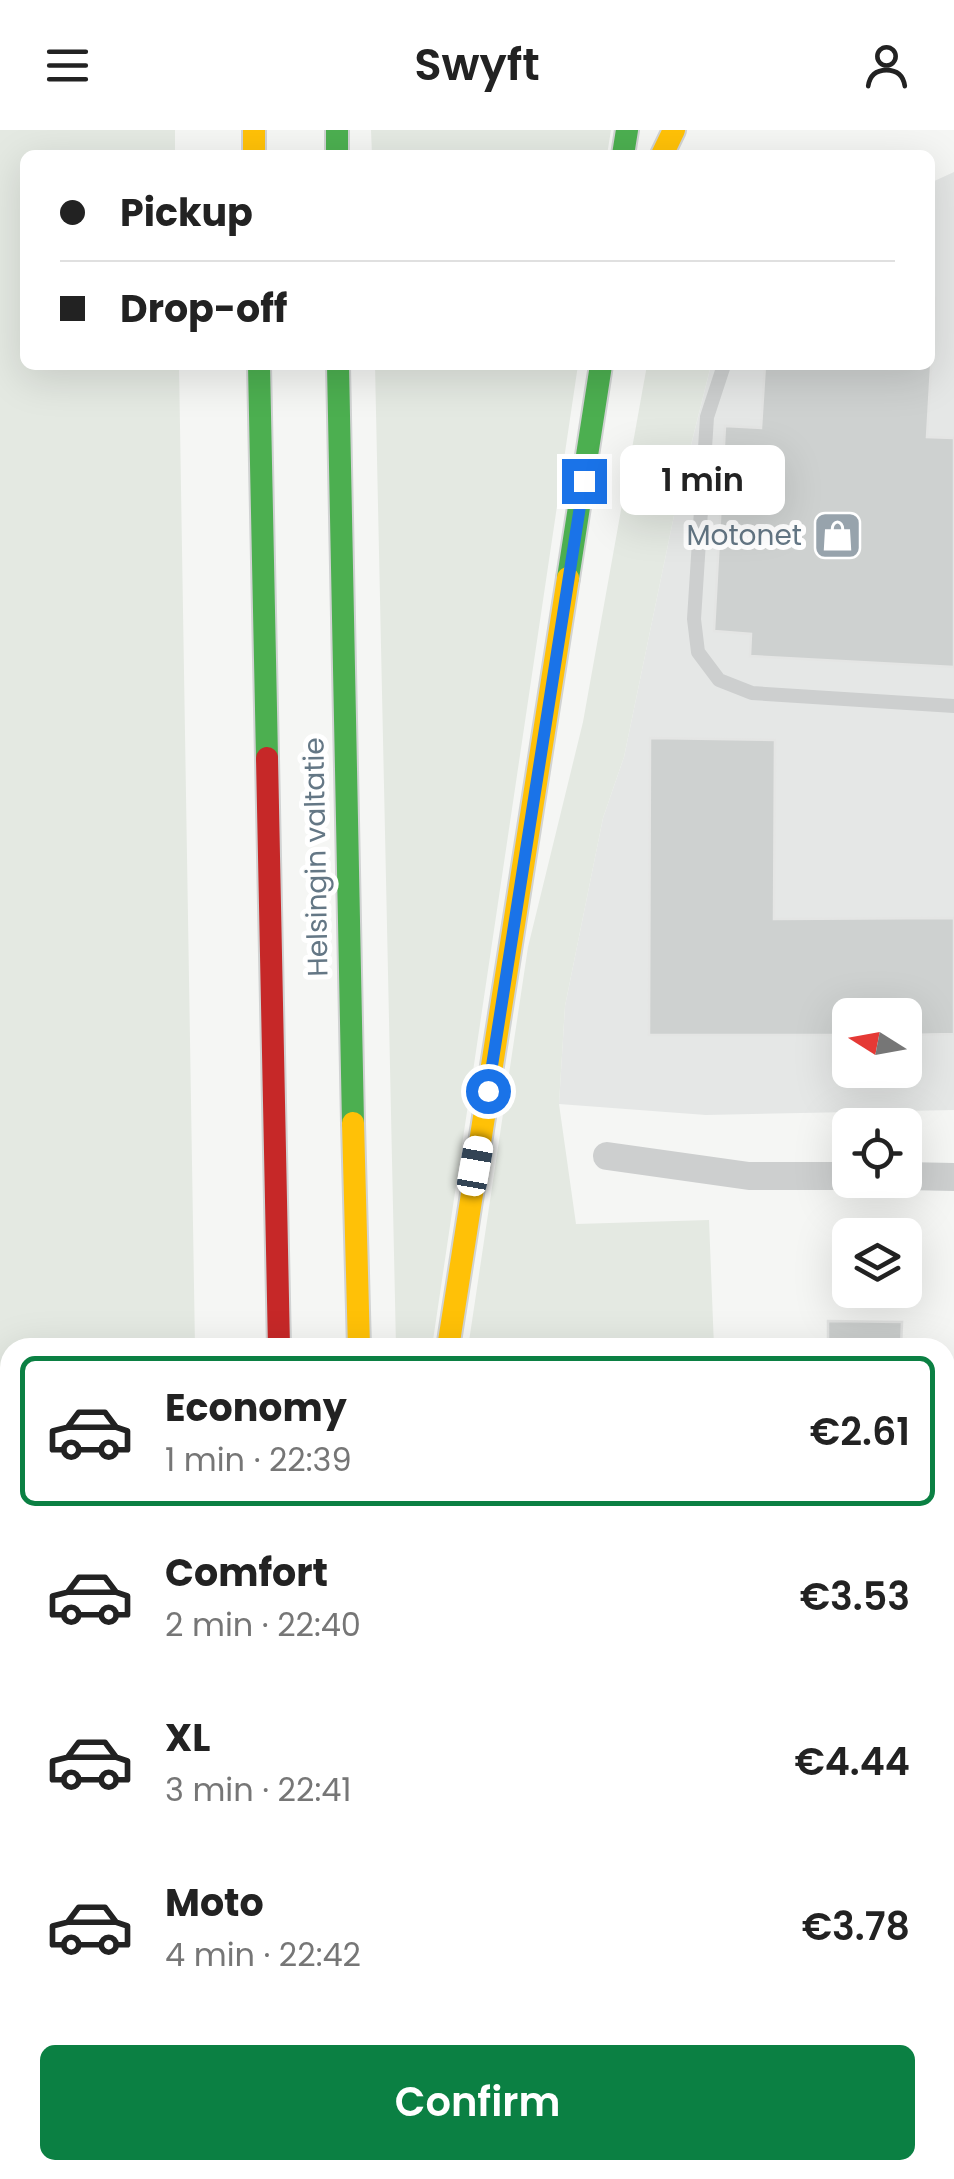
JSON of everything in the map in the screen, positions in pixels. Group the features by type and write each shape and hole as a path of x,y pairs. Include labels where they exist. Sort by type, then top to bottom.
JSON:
{"highway":[{"name":"Helsingin valtatie","path":"258,370 279,1338"},
{"name":"Helsingin valtatie","path":"338,370 359,1338"},
{"path":"450,1338 600,370"}],"street":[{"path":"607,1156 749,1176 832,1176"},
{"path":"922,1176 954,1176"}],"lane":[{"path":"722,370 706,417 694,618 698,652 720,680 752,693 954,706"}],"shaded area":[{"path":"0,130 175,130 175,150 20,150 20,370 179,370 195,1338 0,1338"},
{"path":"371,130 611,130 608,150 372,150"},
{"path":"954,172 954,1110 832,1108 832,1112 706,1115 559,1104 565,1006 603,818 624,757 677,501 710,370 935,370 935,181"},
{"path":"375,370 577,370 433,1338 396,1338"},
{"path":"646,370 710,370 677,501 624,757 603,818 565,1006 559,1104 576,1224 709,1220 714,1338 469,1338 528,947 583,722"}],"building":[{"name":"Motonet","path":"765,370 931,370 927,437 954,438 954,667 750,656 751,634 714,631 725,426 761,428"},
{"path":"650,738 775,740 774,919 954,918 954,1034 922,1035 922,998 832,998 832,1035 649,1035"},
{"path":"828,1321 902,1322 901,1338 828,1338"}],"traffic: fast":[{"path":"337,130 337,150"},
{"path":"624,150 627,130"},
{"path":"259,370 267,758"},
{"path":"338,370 353,1123"},
{"path":"568,578 600,370"}],"traffic: slow":[{"path":"254,130 254,150"},
{"path":"664,150 674,130"},
{"path":"450,1338 568,578"},
{"path":"353,1123 359,1338"}],"traffic: jam":[{"path":"267,758 279,1338"}],"place":[{"name":"Motonet","path":"837,535"}],"route":[{"path":"488,1091 584,481"}]}
